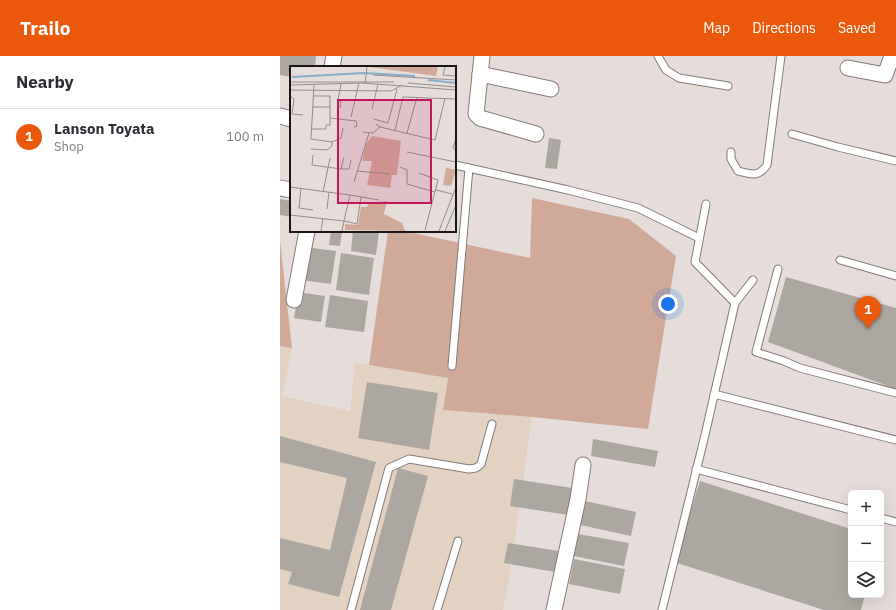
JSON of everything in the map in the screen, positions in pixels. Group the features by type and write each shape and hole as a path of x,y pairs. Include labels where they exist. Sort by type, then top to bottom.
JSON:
{"street":[{"path":"332,66 334,56"},
{"path":"482,56 476,114 480,118 536,134"},
{"path":"848,68 885,75 892,56"},
{"path":"480,74 551,89"},
{"path":"280,116 290,119"},
{"path":"280,188 290,190"},
{"path":"294,300 307,232"},
{"path":"554,610 578,499 583,465"}],"lane":[{"path":"658,56 666,70 679,78 728,86"},
{"path":"731,152 731,159 738,171 755,175 763,171 767,165 781,56"},
{"path":"792,134 896,161"},
{"path":"456,164 638,208 699,238"},
{"path":"452,366 469,168"},
{"path":"706,204 695,262 735,303"},
{"path":"840,260 896,276"},
{"path":"778,269 756,352 800,368 896,393"},
{"path":"662,610 735,303 753,280"},
{"path":"714,394 896,440"},
{"path":"351,610 389,468 409,459 469,469 476,468 481,464 492,424"},
{"path":"696,469 848,509"},
{"path":"884,519 896,522"},
{"path":"437,610 458,541"}],"shaded area":[{"path":"532,198 629,219 676,256 648,429 532,417 443,410 448,378 369,365 388,232 409,232 530,258"},
{"path":"280,241 292,348 280,346"},
{"path":"280,346 292,348 282,396 350,411 355,363 448,378 444,410 532,417 509,580 503,610 280,610"}],"building":[{"path":"280,56 316,56 315,66 290,66 290,77 280,75"},
{"path":"549,138 561,140 557,169 545,168"},
{"path":"280,199 290,201 290,217 280,215"},
{"path":"331,232 342,232 340,246 329,245"},
{"path":"353,232 379,232 376,255 351,251"},
{"path":"305,247 336,251 331,284 301,280"},
{"path":"341,253 374,258 369,295 336,290"},
{"path":"786,277 896,308 896,389 768,342"},
{"path":"298,292 325,296 321,322 294,318"},
{"path":"330,295 368,301 364,332 325,327"},
{"path":"367,382 438,393 429,450 358,438"},
{"path":"280,436 376,462 339,597 288,584 292,572 280,569 280,538 330,550 347,478 280,462"},
{"path":"593,439 658,451 655,467 591,456"},
{"path":"398,468 428,476 391,610 360,610"},
{"path":"514,479 572,488 568,515 510,506"},
{"path":"700,481 848,528 848,598 864,598 861,610 824,610 674,562"},
{"path":"585,501 636,512 631,536 580,525"},
{"path":"578,534 629,543 624,566 574,556"},
{"path":"508,543 559,551 555,572 504,563"},
{"path":"574,559 625,569 620,594 569,584"}],"place":[{"name":"Lanson Toyata","path":"868,329"}]}
